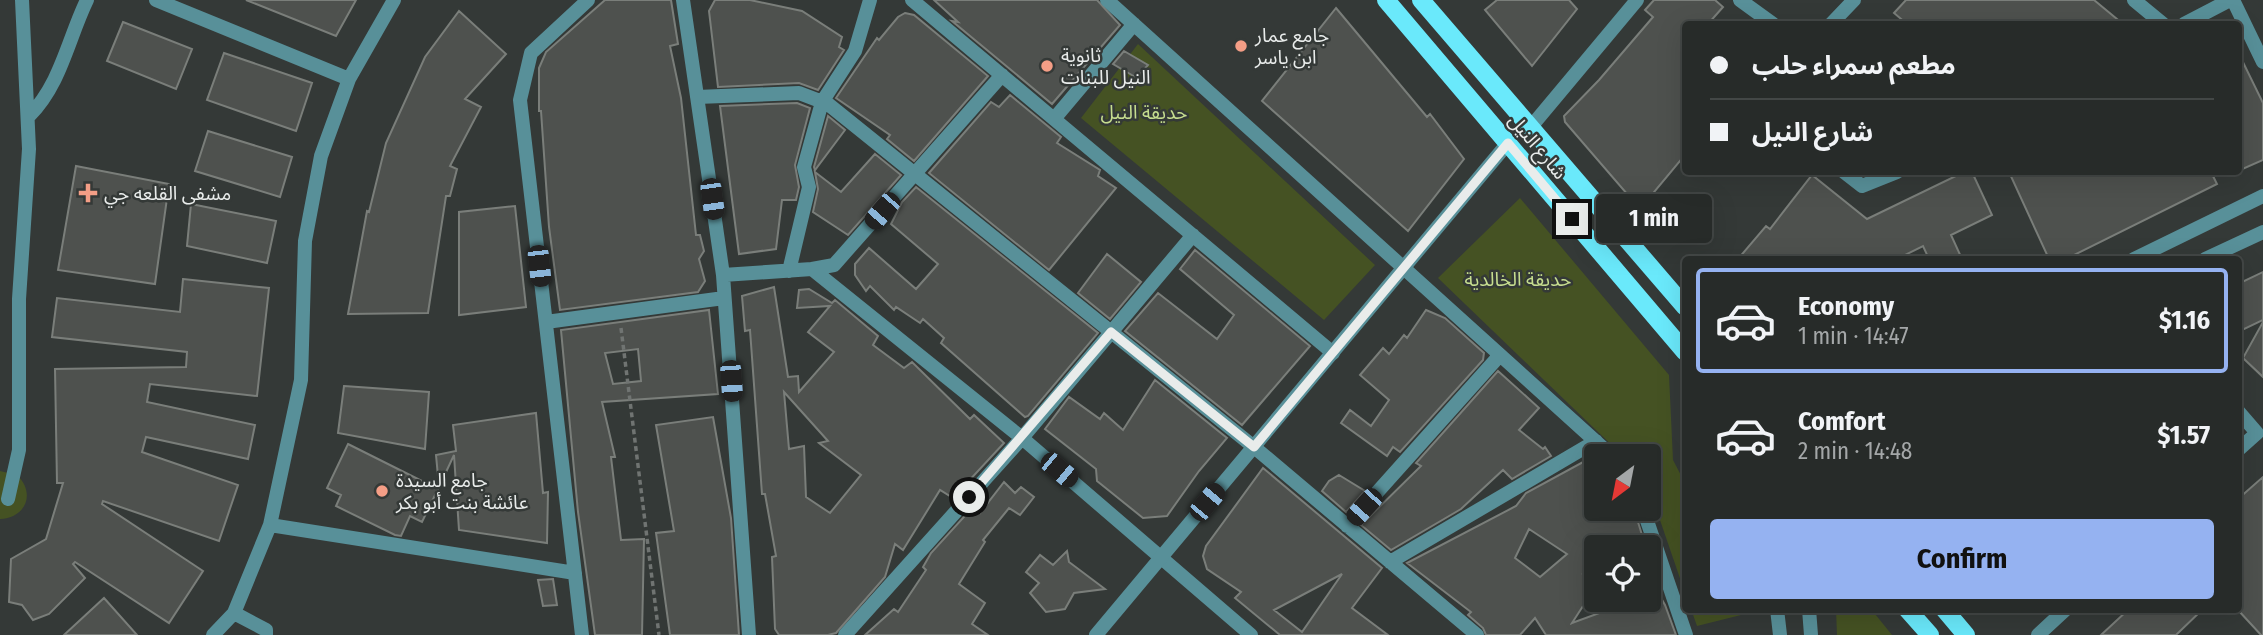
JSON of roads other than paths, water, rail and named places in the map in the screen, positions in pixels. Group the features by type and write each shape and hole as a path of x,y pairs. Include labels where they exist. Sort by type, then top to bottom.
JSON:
{"main road":[{"name":"شارع النيل","path":"1386,0 1682,348"},
{"name":"شارع النيل","path":"1421,0 1682,304"},
{"path":"1911,613 1930,635"},
{"path":"1947,613 1966,635"}],"street":[{"path":"8,499 18,468 19,450 19,299 29,116 22,0"},
{"path":"29,116 44,101 58,75 70,36 88,0"},
{"path":"156,0 349,79"},
{"path":"213,635 234,613 270,524 301,380 307,229 321,156 349,79 394,0"},
{"path":"582,635 520,100 531,53 588,0"},
{"path":"683,0 723,275 749,635"},
{"path":"789,271 809,187 804,167 822,102 855,51 870,0"},
{"path":"912,0 1333,353"},
{"path":"1107,0 1598,444"},
{"path":"1530,128 1637,0"},
{"path":"1740,0 1769,21"},
{"path":"1834,21 1854,0"},
{"path":"2134,0 2159,21"},
{"path":"2190,21 2231,0 2242,21"},
{"path":"2242,21 2263,62"},
{"path":"1054,119 1134,24"},
{"path":"723,275 812,270 834,265 1002,75"},
{"path":"697,97 799,93 822,102 1254,447 1477,635"},
{"path":"1096,635 1508,143"},
{"path":"1848,175 1862,186 1890,175"},
{"path":"2140,256 2263,195"},
{"path":"2212,256 2263,232"},
{"path":"845,635 1022,438 1193,235"},
{"path":"812,270 1022,438 1251,635"},
{"path":"546,322 724,298"},
{"path":"1347,526 1500,355"},
{"path":"2242,416 2257,433 2242,446"},
{"path":"1390,562 1595,441"},
{"path":"1647,522 1686,635"},
{"path":"270,524 575,573"},
{"path":"234,613 265,630 266,635"},
{"path":"1777,613 1780,635"},
{"path":"1809,613 1811,635"},
{"path":"2038,635 2062,613"}],"place":[{"name":"جامع عمار ابن ياسر","path":"1241,46"},
{"name":"ثانوية النيل للبنات","path":"1047,66"},
{"name":"مشفى القلعه جي","path":"88,193"},
{"name":"جامع السيدة عائشة بنت أبو بكر","path":"382,491"}],"park label":[{"name":"حديقة النيل","path":"1144,112"},
{"name":"حديقة الخالدية","path":"1518,279"}]}
